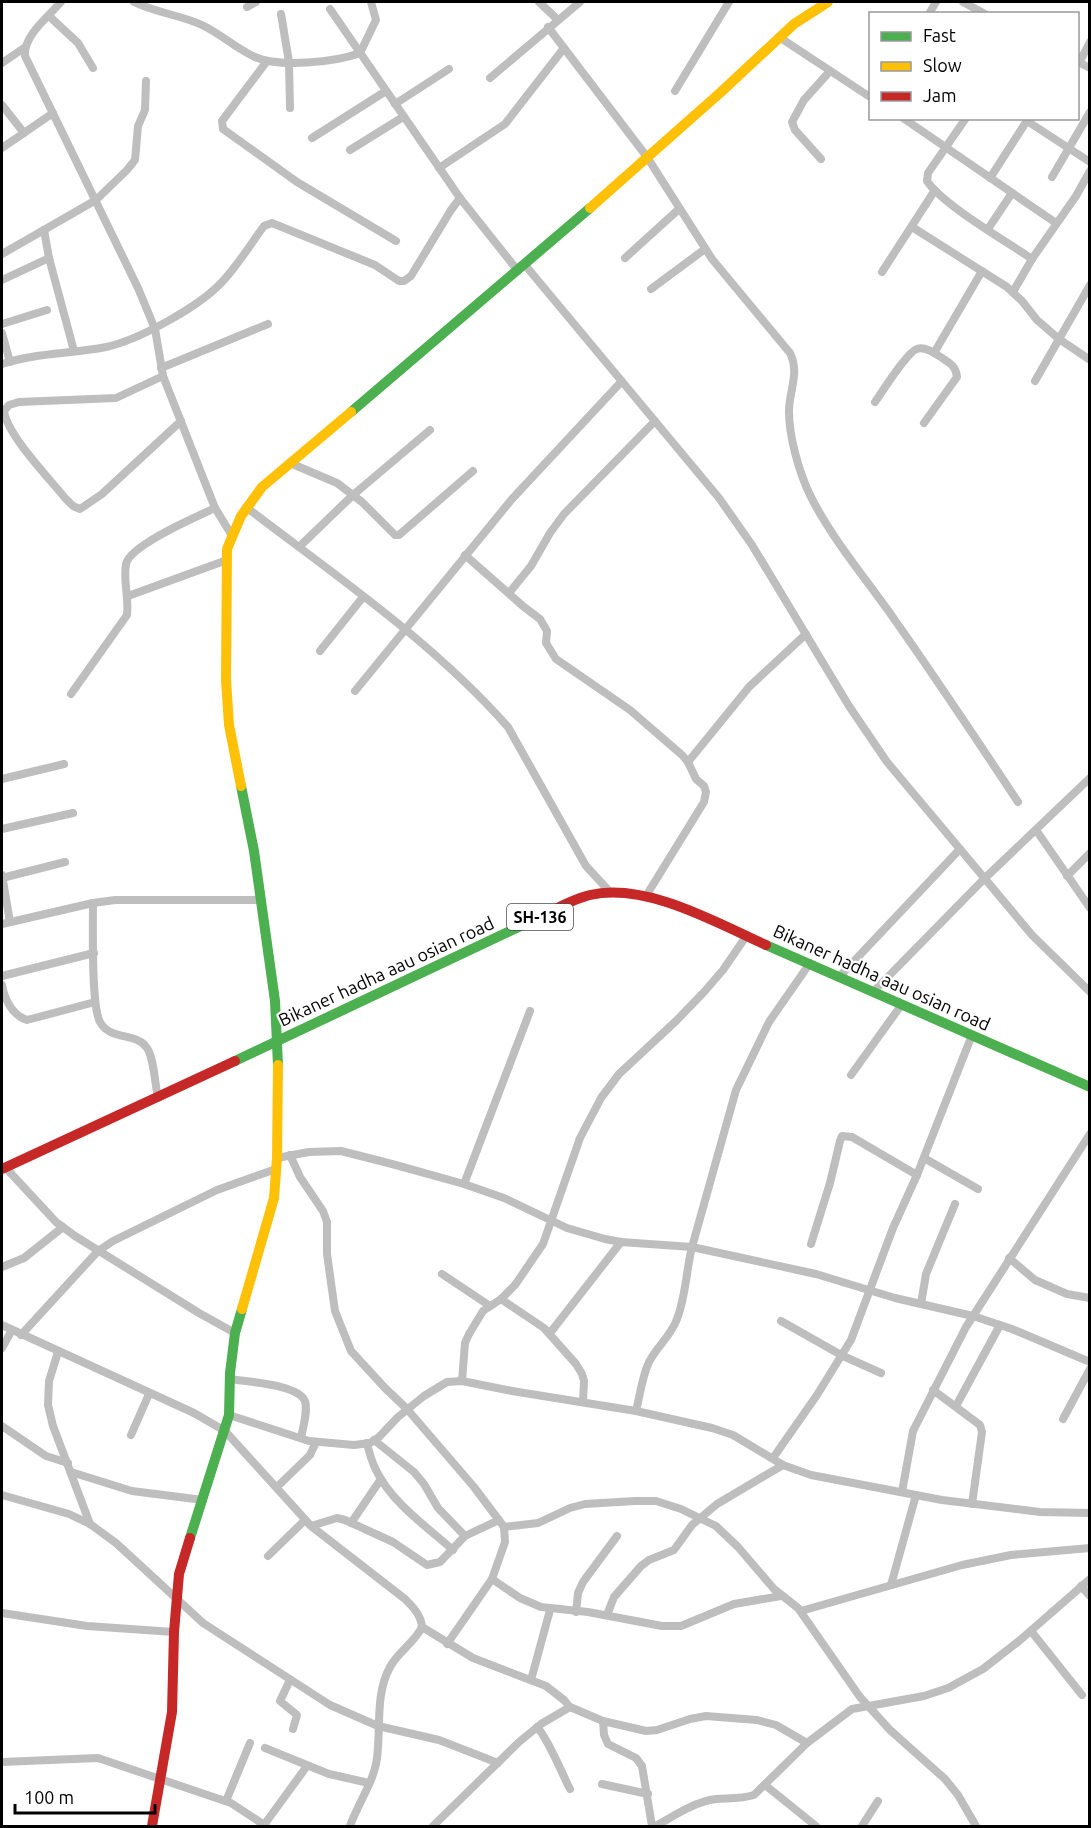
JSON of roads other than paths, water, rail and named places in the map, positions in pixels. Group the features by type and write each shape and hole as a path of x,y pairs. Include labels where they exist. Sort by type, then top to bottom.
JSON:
{"street":[{"path":"2,63 24,48 61,2"},
{"path":"134,2 157,5 203,25 243,52 267,62 333,61 360,53 376,20 371,2"},
{"path":"247,7 256,2"},
{"path":"539,2 558,20"},
{"path":"490,78 558,20 570,5 580,2"},
{"path":"675,92 729,2"},
{"path":"152,1827 172,1712 174,1632 183,1559 225,1431 229,1415 235,1333 274,1198 278,1041 274,991 254,852 229,725 226,680 227,549 231,534 246,507 262,488 290,463 521,268 721,92 779,37 808,14 828,2"},
{"path":"963,2 974,11"},
{"path":"330,9 460,198 655,421 719,498 752,546 849,706 887,762 1032,935 1089,992"},
{"path":"281,14 289,62 290,108"},
{"path":"49,16 78,43 93,68"},
{"path":"548,27 646,157 705,249 794,361 795,370 789,410 798,463 810,495 850,558 951,701 1018,802"},
{"path":"779,37 869,96"},
{"path":"1079,61 1089,42"},
{"path":"24,48 28,64 96,200 155,329 162,372 215,508 231,534"},
{"path":"439,168 505,124 564,48"},
{"path":"267,62 222,121 223,129 297,182 396,241"},
{"path":"395,104 449,69"},
{"path":"821,159 795,130 792,122 804,100 830,71"},
{"path":"2,254 96,200 120,179 135,160 138,126 145,110 146,81"},
{"path":"312,138 386,91"},
{"path":"2,105 24,133"},
{"path":"1052,177 1089,112"},
{"path":"2,148 53,113"},
{"path":"350,150 403,117"},
{"path":"906,120 1056,223"},
{"path":"965,120 926,177 935,190 1032,259"},
{"path":"990,178 1028,120 1089,162"},
{"path":"1013,292 1032,259 1076,196 1089,171"},
{"path":"882,272 935,190"},
{"path":"988,229 1012,193"},
{"path":"2,333 6,363 122,343 155,329 209,294 221,283 264,226 272,223 375,265 399,281 404,281 411,276 460,198"},
{"path":"625,258 679,209"},
{"path":"912,226 1013,292 1037,320 1089,360"},
{"path":"44,230 49,258 74,351"},
{"path":"651,289 705,249"},
{"path":"2,280 49,258"},
{"path":"934,352 982,271"},
{"path":"1035,381 1089,285"},
{"path":"2,324 47,310"},
{"path":"181,421 102,494 80,509 65,498 13,433 5,420 4,411 9,405 19,402 116,398 162,372 268,324"},
{"path":"875,402 908,356 916,349 923,348 934,352 953,365 957,377 924,423"},
{"path":"355,691 516,495 621,382"},
{"path":"509,593 531,566 564,514 655,421"},
{"path":"299,547 353,495 430,430"},
{"path":"290,463 337,483 395,535 399,535 473,471"},
{"path":"246,507 405,630 464,681 508,727 586,866 612,894"},
{"path":"71,694 123,624 127,615 126,565 129,556 135,550 176,526 215,508"},
{"path":"465,555 545,625 546,643 556,659 630,710 688,762 692,772 704,786 706,792 704,802 646,896"},
{"path":"128,596 227,560"},
{"path":"321,651 363,597"},
{"path":"688,762 749,687 806,634"},
{"path":"2,779 64,764"},
{"path":"873,992 984,879 1089,778"},
{"path":"2,829 73,813"},
{"path":"1036,830 1089,908"},
{"path":"839,977 960,849"},
{"path":"1067,876 1089,853"},
{"path":"10,922 2,877 65,861"},
{"name":"Bikaner hadha aau osian road","path":"3,1168 158,1098 568,903 593,894 646,896 684,909 1089,1087"},
{"path":"2,924 115,900 260,900"},
{"path":"93,903 95,1002 98,1020 103,1027 116,1035 139,1041 146,1046 158,1098"},
{"path":"462,1381 465,1343 476,1320 483,1311 501,1299 515,1285 543,1244 580,1138 601,1098 619,1074 704,992 723,970 747,935"},
{"path":"2,976 94,953"},
{"path":"636,1411 649,1361 677,1322 692,1247 736,1090 769,1022 810,963"},
{"path":"2,985 9,1006 20,1018 27,1020 95,1002"},
{"path":"851,1075 902,1004"},
{"path":"464,1184 530,1011"},
{"path":"773,1458 843,1356 972,1035"},
{"path":"902,1492 913,1431 933,1390 973,1316 1089,1134"},
{"path":"811,1244 842,1137 852,1137 917,1175"},
{"path":"21,1335 98,1251 113,1241 290,1155 341,1151 434,1174 464,1184 504,1198 567,1228 621,1242 692,1247 816,1274 869,1291 973,1316 1089,1362"},
{"path":"290,1155 300,1177 323,1210 327,1222 327,1254 335,1311 351,1351 407,1409 502,1523 506,1542 492,1579 447,1644"},
{"path":"924,1158 978,1189"},
{"path":"3,1168 63,1227 98,1251 235,1333"},
{"path":"921,1304 926,1274 955,1204"},
{"path":"2,1267 24,1258 63,1227"},
{"path":"550,1333 621,1242"},
{"path":"1009,1258 1035,1280 1067,1294 1089,1298"},
{"path":"442,1274 490,1306"},
{"path":"501,1299 550,1333 582,1374 583,1402"},
{"path":"781,1321 843,1356 881,1373"},
{"path":"2,1325 194,1413 225,1431 308,1523 415,1609 422,1621 422,1627 391,1666 382,1695 377,1758 350,1827"},
{"path":"956,1406 1000,1325"},
{"path":"2,1348 12,1330"},
{"path":"58,1352 49,1381 48,1405 53,1426 90,1524"},
{"path":"1063,1419 1089,1369"},
{"path":"230,1379 282,1387 300,1394 306,1409 301,1438"},
{"path":"229,1415 316,1442 354,1445 370,1442 423,1396 447,1382 462,1381 636,1411 734,1435 783,1465 811,1475 972,1504 1040,1512 1089,1513"},
{"path":"933,1390 980,1425 982,1432 972,1504"},
{"path":"131,1435 149,1394"},
{"path":"2,1426 46,1456 68,1463"},
{"path":"277,1487 310,1455 316,1442"},
{"path":"370,1442 375,1469 381,1479 402,1504 453,1550"},
{"path":"370,1442 414,1472 438,1508 465,1536"},
{"path":"607,1615 614,1597 640,1566 674,1550 692,1525 717,1504 783,1465"},
{"path":"71,1472 132,1491 203,1500"},
{"path":"351,1523 381,1479"},
{"path":"2,1495 69,1514 90,1524 116,1543 203,1623 330,1705 378,1726 439,1740 498,1763"},
{"path":"891,1585 916,1495"},
{"path":"268,1556 308,1523 337,1518 393,1542 427,1566 440,1562 465,1536 502,1523 538,1523 570,1508 606,1502 656,1502 681,1509 716,1526 727,1535 781,1596 801,1611 867,1706 945,1779 958,1795 976,1827"},
{"path":"576,1612 582,1582 616,1536"},
{"path":"801,1611 939,1570 1011,1554 1089,1548"},
{"path":"492,1579 530,1603 550,1610 607,1615 647,1624 681,1626 734,1604 781,1596"},
{"path":"603,1721 604,1736 608,1744 636,1758 642,1766 654,1827 705,1802 754,1796 807,1743 852,1709 924,1696 948,1688 983,1669 1031,1631 1089,1579"},
{"path":"1081,1586 1089,1596"},
{"path":"531,1680 550,1610"},
{"path":"2,1613 87,1626 174,1632"},
{"path":"422,1627 473,1658 531,1680 555,1692 570,1707 603,1721 646,1731 706,1716 757,1720 776,1725 807,1743"},
{"path":"1031,1631 1082,1695"},
{"path":"290,1680 280,1701 297,1714 293,1729"},
{"path":"433,1827 537,1727 561,1710 570,1707"},
{"path":"537,1727 546,1738 570,1790"},
{"path":"226,1801 250,1743"},
{"path":"265,1748 329,1774 369,1783"},
{"path":"2,1771 3,1762 98,1758 226,1801 242,1809 261,1825 307,1766"},
{"path":"602,1784 648,1794"},
{"path":"765,1785 816,1827"},
{"path":"862,1827 878,1801"}]}
